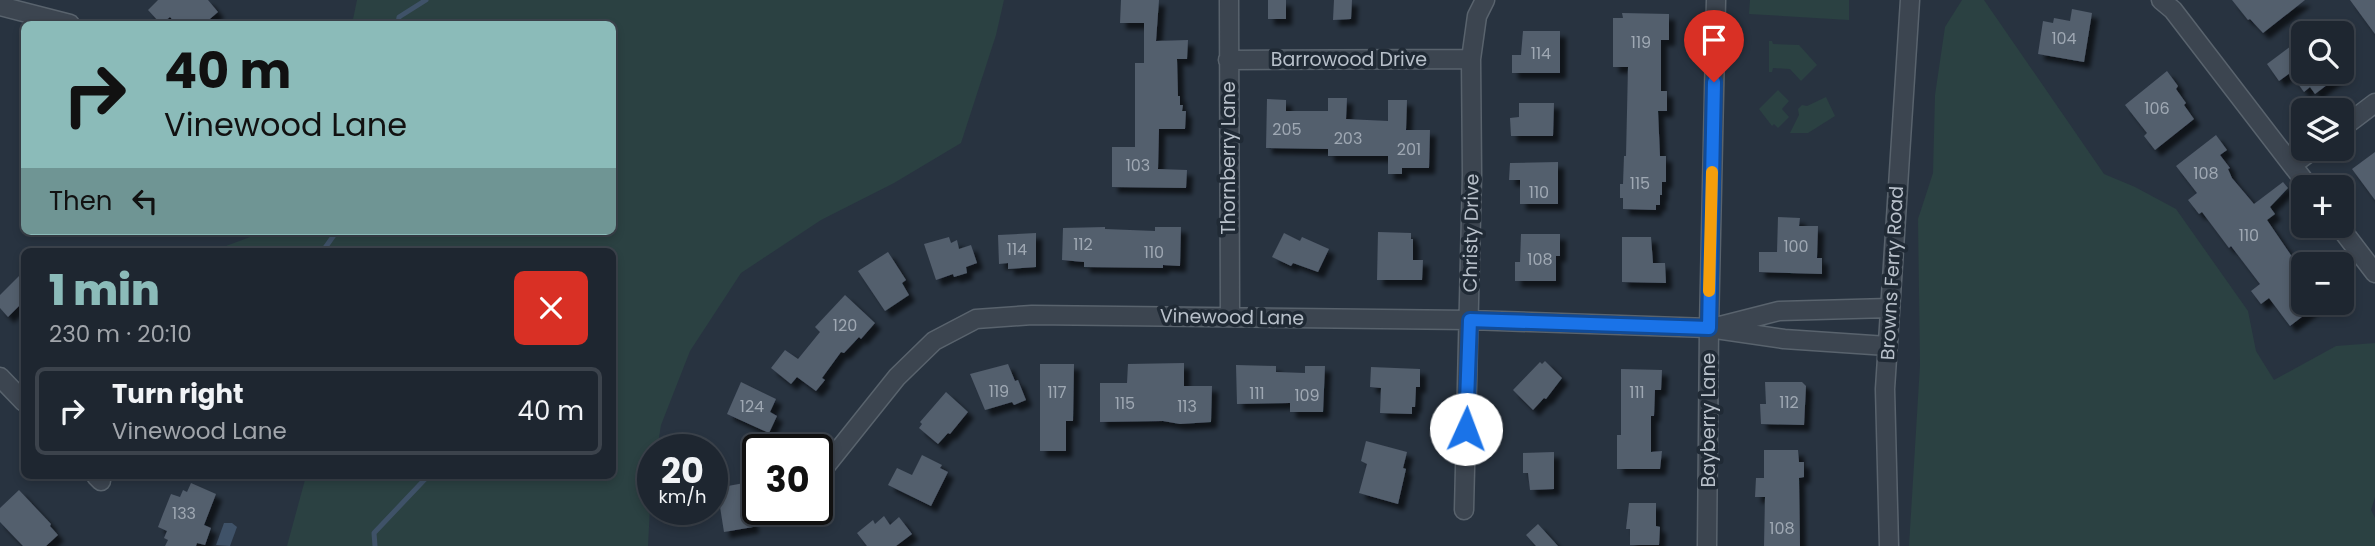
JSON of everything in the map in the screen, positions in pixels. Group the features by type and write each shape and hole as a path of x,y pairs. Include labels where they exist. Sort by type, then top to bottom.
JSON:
{"street":[{"name":"Thornberry Lane","path":"1228,0 1230,316"},
{"name":"Christy Drive","path":"1464,510 1470,320 1471,59 1477,16 1485,0"},
{"name":"Bayberry Lane","path":"1707,546 1716,0"},
{"name":"Browns Ferry Road","path":"1889,546 1885,389 1910,0"},
{"path":"2161,0 2173,10 2300,175"},
{"path":"0,6 58,21"},
{"name":"Barrowood Drive","path":"1228,60 1471,59"},
{"path":"2354,119 2375,103"},
{"path":"2292,165 2298,161"},
{"path":"2348,238 2375,273"},
{"name":"Vinewood Lane","path":"1709,328 1779,311 1889,308"},
{"name":"Vinewood Lane","path":"833,457 897,377 934,341 976,319 1032,315 1470,320 1709,328 1784,339 1887,346"},
{"path":"0,377 21,399"}],"green space":[{"path":"357,0 1004,0 996,35 961,143 894,183 821,220 741,273 690,351 660,434 637,434 637,525 649,525 648,546 287,546 305,479 616,479 616,248 221,248 255,235 616,235 616,21 353,21"},
{"path":"1750,0 1849,0 1849,20 1749,14"},
{"path":"1962,0 1984,0 2104,174 2176,209 2248,311 2256,351 2274,380 2336,346 2375,343 2375,497 2371,510 2375,518 2375,546 1909,546 1920,365 1918,219 1933,173 1935,95 1945,27"},
{"path":"1769,41 1773,44 1799,45 1817,65 1801,81 1790,69 1773,68 1772,72 1769,72"},
{"path":"1778,90 1789,101 1782,109 1789,117 1778,128 1774,124 1772,126 1759,109"},
{"path":"1826,97 1835,116 1808,133 1790,133 1799,115 1798,109 1802,105 1807,106"}],"water":[{"path":"224,523 232,523 237,527 230,546 216,545"}],"building":[{"path":"158,0 208,0 218,12 208,21 173,21 170,17 165,21 158,21 148,10"},
{"path":"1121,0 1159,0 1156,41 1188,40 1187,59 1177,59 1178,96 1180,105 1183,105 1182,111 1186,111 1185,129 1159,129 1158,169 1187,170 1186,188 1112,187 1112,147 1135,147 1135,63 1144,63 1144,23 1120,23"},
{"path":"1268,0 1286,0 1286,19 1268,19"},
{"path":"1334,0 1352,0 1351,19 1333,20"},
{"path":"2232,0 2305,0 2263,33"},
{"path":"2350,0 2375,0 2375,34"},
{"path":"2072,9 2092,13 2084,62 2038,54 2043,21 2053,23 2054,18 2070,21"},
{"path":"1622,13 1669,14 1669,40 1661,40 1661,91 1667,91 1667,111 1658,111 1660,156 1666,156 1666,182 1662,182 1660,205 1656,205 1656,210 1623,209 1623,198 1620,198 1626,156 1628,67 1613,67 1613,18 1623,18"},
{"path":"1523,31 1560,31 1560,73 1512,73 1512,55 1521,55"},
{"path":"2291,46 2291,74 2279,81 2267,64"},
{"path":"2167,71 2178,86 2176,89 2194,119 2155,150 2144,136 2147,133 2125,105"},
{"path":"2298,84 2328,84 2315,94 2310,87 2304,92"},
{"path":"1328,98 1347,98 1346,119 1388,121 1388,100 1407,100 1406,130 1430,130 1429,168 1402,168 1402,174 1388,174 1388,156 1328,156 1328,149 1266,148 1267,99 1286,100 1286,111 1328,111"},
{"path":"1519,103 1554,103 1553,136 1511,136 1510,118 1519,117"},
{"path":"2216,135 2227,150 2220,155 2230,168 2228,169 2232,178 2254,204 2283,182 2288,188 2270,207 2275,214 2267,220 2291,255 2291,315 2304,315 2290,326 2269,298 2261,304 2251,291 2260,284 2202,212 2199,214 2188,200 2197,193 2176,166"},
{"path":"2375,152 2375,200 2352,169"},
{"path":"1558,162 1558,204 1520,204 1520,180 1509,180 1510,163"},
{"path":"1778,217 1800,218 1799,226 1818,226 1817,258 1822,258 1822,274 1759,272 1759,252 1777,252"},
{"path":"1105,227 1155,231 1155,227 1181,227 1180,266 1084,267 1084,262 1062,260 1063,228"},
{"path":"1378,232 1411,233 1413,260 1423,260 1422,280 1377,280"},
{"path":"1036,233 1036,267 1008,269 1008,263 999,264 998,235"},
{"path":"1284,233 1300,241 1302,237 1329,249 1318,272 1293,263 1291,266 1272,257"},
{"path":"1521,234 1560,234 1560,256 1556,256 1556,281 1515,281 1515,262 1520,262"},
{"path":"949,237 951,243 957,240 959,249 971,245 977,263 966,267 967,273 954,277 953,274 936,280 924,244"},
{"path":"1622,237 1651,237 1653,263 1665,263 1666,283 1622,282"},
{"path":"888,252 906,280 902,283 909,295 885,311 858,271"},
{"path":"21,274 21,304 8,317 0,308 0,295"},
{"path":"845,295 875,323 861,339 859,337 844,353 841,352 816,391 797,377 791,384 771,368 785,350 798,359 820,332 815,327"},
{"path":"1545,361 1562,378 1546,399 1533,410 1513,390 1540,362 1542,364"},
{"path":"1184,363 1184,386 1212,386 1211,422 1100,422 1100,383 1127,383 1128,364"},
{"path":"1008,364 1026,400 985,410 970,374"},
{"path":"1040,364 1074,364 1073,421 1066,421 1066,451 1040,451"},
{"path":"1236,365 1276,366 1276,372 1305,373 1305,366 1325,366 1323,412 1290,412 1290,403 1237,404"},
{"path":"1371,367 1420,369 1420,387 1416,387 1412,414 1380,413 1381,388 1370,387"},
{"path":"1621,369 1662,370 1661,390 1655,390 1654,416 1651,416 1651,452 1662,451 1660,469 1617,469 1617,435 1621,435"},
{"path":"741,382 776,399 770,412 777,416 769,433 727,414"},
{"path":"1765,382 1802,382 1806,386 1804,425 1761,424 1760,404 1766,404"},
{"path":"946,392 968,412 938,444 919,428 922,424 920,422"},
{"path":"1366,441 1407,452 1398,504 1359,493 1367,464 1361,461"},
{"path":"1764,450 1798,450 1799,462 1804,462 1804,477 1799,478 1800,546 1764,546 1765,497 1755,497 1756,478 1764,478"},
{"path":"1554,452 1554,489 1530,490 1528,473 1523,473 1523,453"},
{"path":"922,455 942,465 940,468 948,472 931,506 888,485 897,468 912,475"},
{"path":"191,483 216,494 204,525 211,528 205,545 197,543 196,546 165,546 168,540 164,538 167,531 158,527 171,494 180,497 183,490 187,492"},
{"path":"742,483 742,525 753,527 724,532 723,525 728,525 728,486"},
{"path":"19,490 58,535 46,546 23,546 0,522 0,508"},
{"path":"1629,503 1656,503 1656,526 1660,527 1659,545 1630,545 1630,529 1626,529"},
{"path":"884,516 890,525 899,517 912,534 896,546 867,546 857,533 873,520 875,524"},
{"path":"1538,524 1558,546 1536,546 1526,535"}],"waterway":[{"path":"398,21 399,17 426,0"},
{"path":"325,248 334,235"},
{"path":"375,546 374,533 425,479"}],"slow traffic":[{"path":"1709,291 1712,172"}],"route":[{"path":"1466,429 1470,320 1709,328 1714,82"}]}
